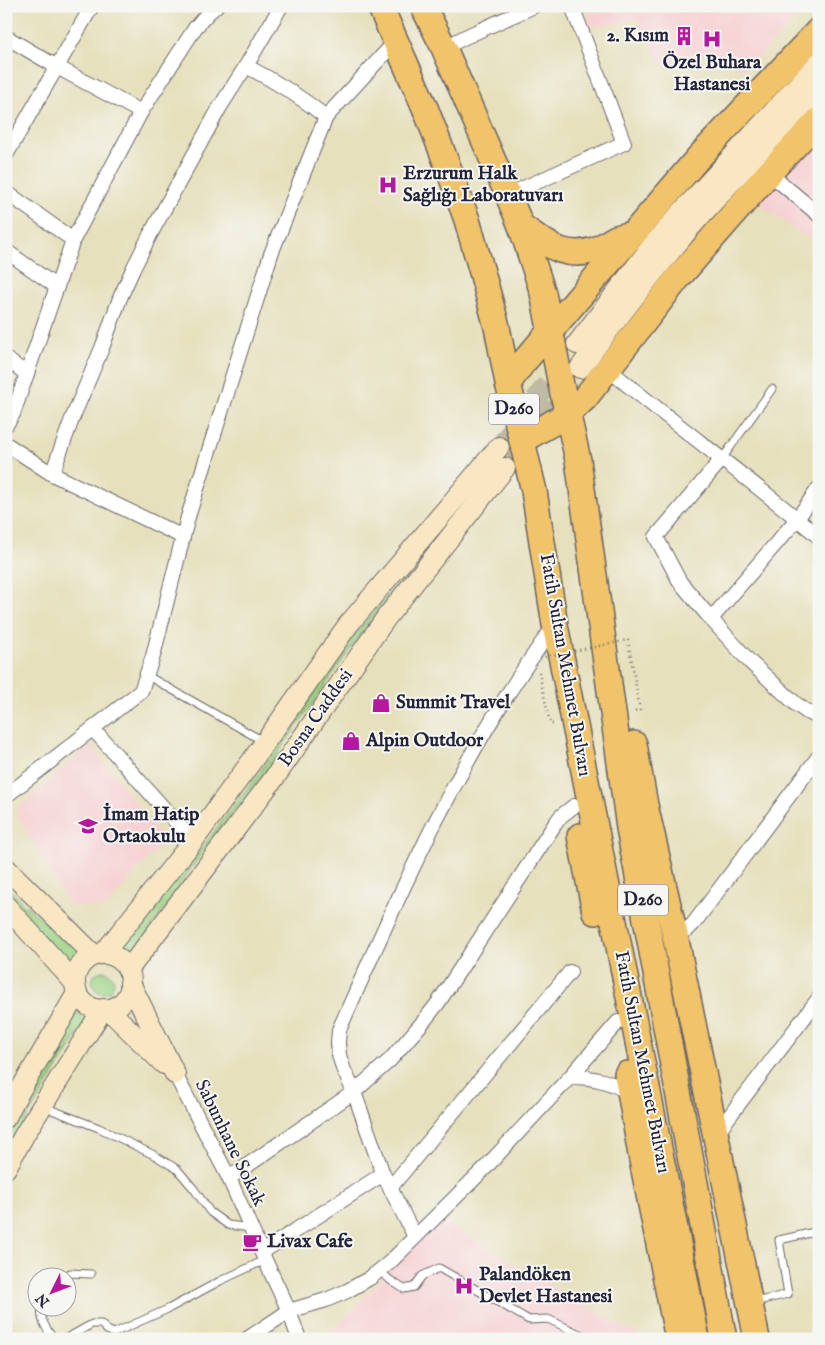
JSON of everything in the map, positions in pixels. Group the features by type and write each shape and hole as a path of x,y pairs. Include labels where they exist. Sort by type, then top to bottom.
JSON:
{"highway":[{"name":"Fatih Sultan Mehmet Bulvarı","path":"380,6 426,110 466,220 497,326 508,383 511,443 534,491 556,629 697,1339"},
{"name":"Fatih Sultan Mehmet Bulvarı","path":"422,6 444,48 508,195 543,293 552,331 560,380 578,460 629,828 724,1339"},
{"path":"508,383 522,364 698,158 819,30"},
{"path":"511,443 568,414 585,398 677,279 769,173 819,120"},
{"path":"520,226 548,245 562,252 573,254 586,253 616,238 633,234"},
{"path":"556,629 556,674 560,727 678,1339"},
{"path":"608,668 629,711 645,805 716,1134 757,1339"}],"main road":[{"path":"577,344 679,214 819,62"},
{"path":"580,368 680,240 819,89"},
{"path":"6,1117 76,988 76,974 80,966 86,959 98,954 193,841 266,743 348,625 511,443"},
{"name":"Bosna Caddesi","path":"129,977 275,777 386,618 505,468"},
{"path":"6,868 98,954 118,958 124,964 175,1074"},
{"path":"6,906 76,988 82,1000 88,1005 106,1009 117,1006 124,1000 128,992 129,977"},
{"path":"106,1009 175,1074"},
{"path":"6,1168 42,1106 106,1009"}],"street":[{"path":"6,155 92,6"},
{"path":"6,425 13,414 73,240 140,112 194,28 216,6"},
{"path":"52,474 72,419 133,269 215,116 281,6"},
{"path":"444,48 534,6"},
{"path":"508,195 624,143 572,6"},
{"path":"6,37 140,112"},
{"path":"6,796 141,691 191,508 271,254 326,117 396,40"},
{"path":"246,66 291,91 326,117"},
{"path":"769,173 819,215"},
{"path":"6,192 73,240"},
{"path":"6,252 57,287"},
{"path":"6,359 27,374"},
{"path":"608,369 819,538"},
{"path":"6,444 52,474 183,536"},
{"path":"722,459 656,538 680,582 750,662 796,704 819,717"},
{"path":"711,619 797,519 819,488"},
{"path":"415,1237 383,1174 354,1092 343,1068 338,1043 340,1030 382,932 445,802 475,746 540,655 556,629"},
{"path":"93,729 193,841"},
{"path":"674,935 688,929 694,923 819,756"},
{"path":"229,1178 354,1092 390,1060 438,1003 554,824 574,806"},
{"path":"390,1188 570,972"},
{"path":"716,1134 819,998"},
{"path":"247,1339 290,1311 326,1300 347,1291 370,1278 388,1263 486,1167 570,1077 618,1022"},
{"name":"Sabunhane Sokak","path":"175,1074 229,1178 263,1256 290,1311 299,1339"},
{"path":"570,1077 605,1081 631,1094"},
{"path":"263,1256 383,1174"}],"lane":[{"path":"722,459 772,388"},
{"path":"146,675 266,743"},
{"path":"42,1106 99,1128 154,1155 177,1169 210,1212 228,1225 251,1228"},
{"path":"750,1303 788,1294 779,1240 819,1231"},
{"path":"65,1339 92,1324 101,1324 107,1330 114,1333 133,1326 170,1308 263,1256"},
{"path":"379,1270 404,1289 414,1287 422,1276 439,1268 529,1320 548,1319 590,1339"},
{"path":"78,1273 91,1274"},
{"path":"42,1318 47,1331 54,1339"}],"path":[{"path":"560,727 556,724 550,724 540,655 628,640 640,710 629,711"}],"shaded area":[{"name":"Özel Buhara Hastanesi","path":"587,6 808,6 746,69 695,52 662,65 638,19 590,27"},
{"path":"819,136 819,246 755,201"},
{"name":"İmam Hatip Ortaokulu","path":"90,745 164,840 105,908 70,906 15,811"},
{"name":"Palandöken Devlet Hastanesi","path":"437,1218 613,1322 646,1339 329,1339 329,1336"}],"green space":[{"path":"494,469 361,634 265,772 198,859 130,958 117,947 194,858 261,770 355,634"},
{"path":"6,886 25,905 81,951 67,964 6,897"},
{"path":"103,971 111,974 114,982 111,990 103,993 95,990 92,982 95,974"},
{"path":"78,1010 89,1017 6,1152 6,1141"}],"tunnel":[{"path":"499,447 577,344"},
{"path":"505,468 580,368"}],"place":[{"name":"2. Kısım","path":"684,36"},
{"name":"Özel Buhara Hastanesi","path":"712,39"},
{"name":"Erzurum Halk Sağlığı Laboratuvarı","path":"388,185"},
{"name":"Summit Travel","path":"381,703"},
{"name":"Alpin Outdoor","path":"351,741"},
{"name":"İmam Hatip Ortaokulu","path":"88,826"},
{"name":"Livax Cafe","path":"252,1242"},
{"name":"Palandöken Devlet Hastanesi","path":"464,1286"}]}
